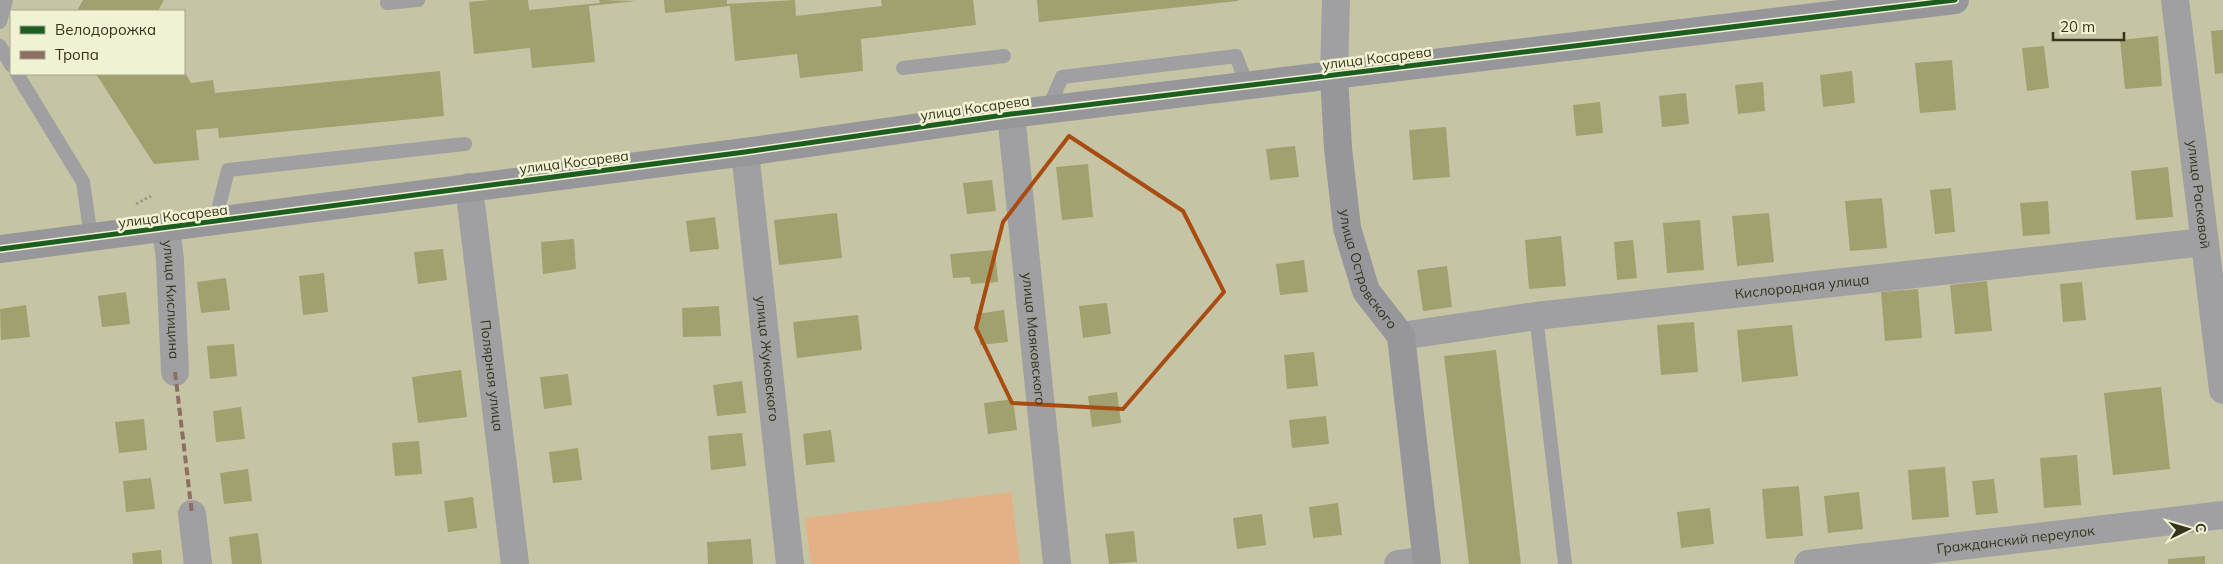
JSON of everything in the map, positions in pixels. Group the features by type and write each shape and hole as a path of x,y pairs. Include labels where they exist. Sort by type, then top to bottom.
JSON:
{"street":[{"name":"улица Островского","path":"1336,0 1334,75 1338,148 1347,228 1366,291 1401,336 1426,562"},
{"name":"улица Косарева","path":"0,249 745,152 1048,109 1334,75 1835,7 1955,0"},
{"name":"улица Расковой","path":"2175,0 2223,390"},
{"name":"улица Маяковского","path":"1011,114 1057,564"},
{"name":"улица Жуковского","path":"745,152 790,564"},
{"name":"Полярная улица","path":"469,187 514,564"},
{"name":"улица Кислицина","path":"166,228 170,260 175,372"},
{"name":"Кислородная улица","path":"1401,336 1536,316 2204,242"},
{"path":"192,514 198,564"},
{"name":"Гражданский переулок","path":"1808,564 2223,516"},
{"path":"1398,564 1426,562"}],"lane":[{"path":"0,22 6,0"},
{"path":"387,0 388,3 418,0"},
{"path":"0,46 10,63"},
{"path":"903,68 1004,56"},
{"path":"18,75 83,182 90,237"},
{"path":"216,222 228,170 465,144"},
{"path":"1536,316 1565,564"}],"highlighted area":[{"path":"1069,136 1183,211 1224,292 1123,409 1012,403 976,328 1003,222"}],"shaded area":[{"path":"1011,492 1020,564 811,564 805,518"}],"building":[{"path":"83,0 164,0 159,10 78,10"},
{"path":"528,0 529,10 600,3 599,0 637,1 589,6 595,62 532,68 530,48 474,54 469,2"},
{"path":"664,0 727,0 727,4 795,0 796,16 882,6 881,0 973,0 976,25 861,39 863,71 800,78 797,54 735,61 730,6 665,13"},
{"path":"1037,0 1238,0 1238,1 1039,22"},
{"path":"2223,30 2223,73 2215,74 2211,31"},
{"path":"2158,36 2162,86 2125,89 2120,40"},
{"path":"2044,46 2049,88 2027,91 2022,48"},
{"path":"1952,60 1956,110 1920,113 1915,63"},
{"path":"440,71 444,116 219,138 218,128 196,130 199,160 154,164 97,75 185,75 185,73 191,83 213,80 215,93"},
{"path":"1852,71 1855,103 1823,107 1820,75"},
{"path":"1763,82 1765,111 1738,114 1735,85"},
{"path":"1686,93 1689,124 1662,127 1659,96"},
{"path":"1600,102 1603,133 1576,136 1573,105"},
{"path":"1446,127 1450,177 1413,180 1409,130"},
{"path":"1295,146 1299,177 1270,180 1266,149"},
{"path":"1088,164 1093,217 1062,220 1056,167"},
{"path":"2168,167 2173,217 2136,220 2131,171"},
{"path":"992,180 996,211 967,214 963,183"},
{"path":"1951,188 1955,232 1935,234 1930,190"},
{"path":"1882,198 1887,248 1850,251 1845,201"},
{"path":"2048,201 2050,234 2023,236 2020,203"},
{"path":"837,213 842,258 779,265 774,220"},
{"path":"1769,213 1774,262 1737,266 1732,216"},
{"path":"715,217 719,249 690,252 686,221"},
{"path":"1700,220 1704,270 1667,273 1663,223"},
{"path":"1561,236 1566,286 1529,289 1525,240"},
{"path":"574,239 576,269 543,274 541,242"},
{"path":"1633,240 1637,278 1617,280 1614,242"},
{"path":"443,249 447,280 418,284 414,252"},
{"path":"995,250 998,282 971,284 970,277 953,278 950,254"},
{"path":"1304,260 1308,292 1280,295 1276,264"},
{"path":"1447,266 1452,307 1423,311 1417,270"},
{"path":"324,273 328,312 303,315 299,276"},
{"path":"226,278 230,310 201,313 197,282"},
{"path":"1987,281 1992,331 1955,334 1950,285"},
{"path":"2082,282 2086,320 2063,322 2060,284"},
{"path":"1918,289 1922,338 1885,341 1881,292"},
{"path":"126,292 130,324 102,327 98,296"},
{"path":"1107,303 1111,334 1083,338 1079,306"},
{"path":"26,305 30,337 1,340 0,309"},
{"path":"719,306 721,336 683,337 682,308"},
{"path":"1004,310 1008,342 980,345 976,314"},
{"path":"858,315 862,350 797,358 793,322"},
{"path":"1694,322 1698,372 1661,375 1657,325"},
{"path":"1792,325 1798,376 1742,382 1737,330"},
{"path":"234,344 237,376 210,379 207,346"},
{"path":"1496,350 1521,564 1469,564 1444,356"},
{"path":"1314,352 1318,386 1287,389 1284,355"},
{"path":"461,370 467,417 418,423 412,377"},
{"path":"568,374 572,405 544,409 540,377"},
{"path":"742,381 746,413 717,416 713,385"},
{"path":"2161,387 2170,469 2113,475 2104,393"},
{"path":"1117,392 1121,423 1092,427 1088,396"},
{"path":"1013,399 1017,430 988,434 984,403"},
{"path":"241,407 245,439 216,442 213,411"},
{"path":"1326,416 1329,444 1292,448 1289,420"},
{"path":"144,419 147,450 119,453 115,422"},
{"path":"831,430 835,462 806,465 803,434"},
{"path":"742,433 746,466 711,470 708,436"},
{"path":"419,441 422,474 395,476 392,443"},
{"path":"578,448 582,480 553,483 549,452"},
{"path":"2077,455 2081,505 2044,508 2040,458"},
{"path":"1945,467 1949,517 1912,520 1908,470"},
{"path":"248,469 252,501 224,504 220,473"},
{"path":"151,478 155,509 126,512 123,481"},
{"path":"1994,479 1998,513 1976,515 1972,481"},
{"path":"1799,486 1803,536 1766,539 1762,489"},
{"path":"1859,492 1863,529 1828,533 1824,496"},
{"path":"473,497 477,528 448,532 444,501"},
{"path":"1338,503 1342,535 1313,538 1309,507"},
{"path":"1710,508 1714,544 1681,548 1677,512"},
{"path":"1262,514 1266,545 1237,549 1233,518"},
{"path":"1134,531 1137,562 1109,564 1105,534"},
{"path":"258,533 262,564 232,564 229,537"},
{"path":"751,539 753,564 708,564 707,542"},
{"path":"161,550 162,564 133,564 132,553"},
{"path":"2205,556 2205,564 2168,564 2168,559"}],"marked path":[{"path":"175,372 192,514"}],"cycle path":[{"path":"0,249 745,152 1011,114 1955,0"}]}
